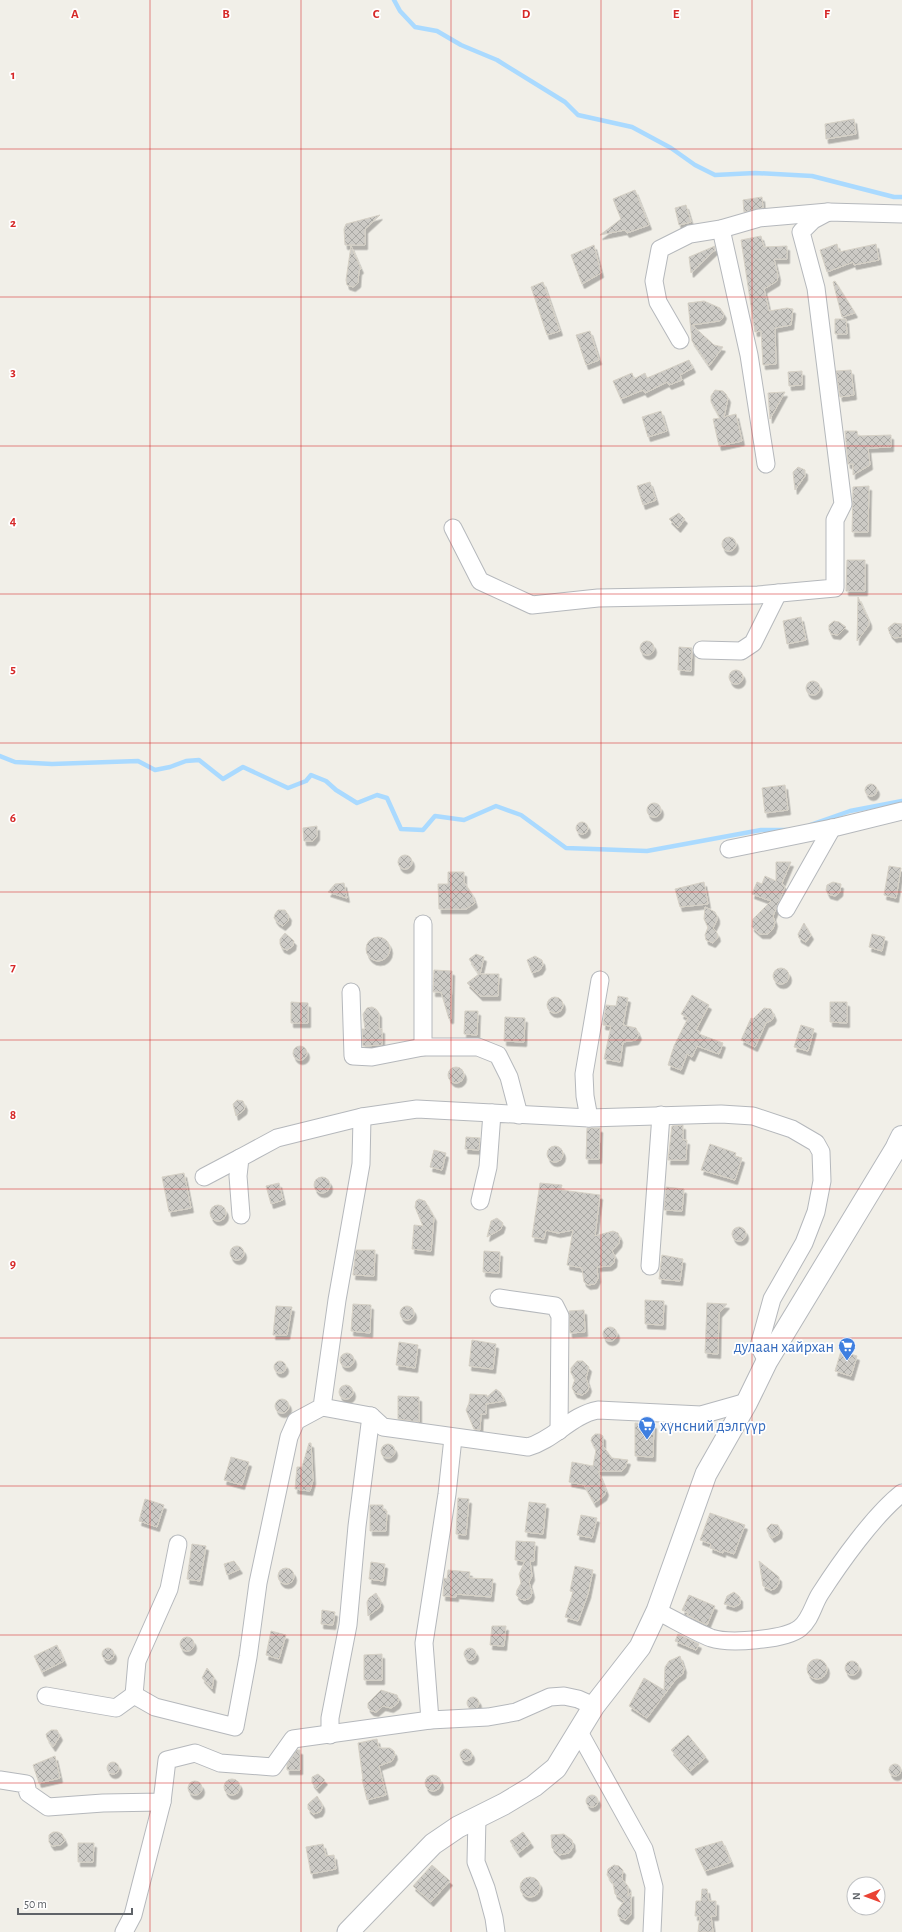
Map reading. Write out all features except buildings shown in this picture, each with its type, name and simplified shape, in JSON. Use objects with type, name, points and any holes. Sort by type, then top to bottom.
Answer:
[{"type":"street","points":[[680,340],[658,302],[654,281],[660,249],[690,234],[721,229],[759,218],[828,212],[902,214]]},
{"type":"street","points":[[453,528],[480,581],[532,605],[598,598],[778,593],[835,588],[834,520],[843,504],[816,288],[801,232],[813,220],[828,212]]},
{"type":"street","points":[[721,229],[749,355],[766,464]]},
{"type":"street","points":[[702,650],[741,651],[753,643],[778,593]]},
{"type":"street","points":[[729,849],[832,828],[902,811]]},
{"type":"street","points":[[786,909],[832,828]]},
{"type":"street","points":[[423,1047],[424,924]]},
{"type":"street","points":[[589,1118],[584,1096],[584,1074],[600,980]]},
{"type":"street","points":[[351,992],[353,1056],[372,1057],[423,1047],[478,1047],[498,1055],[510,1077],[520,1114]]},
{"type":"street","points":[[204,1177],[277,1138],[362,1117],[417,1109],[589,1118],[721,1114],[752,1116],[792,1129],[816,1143],[821,1152],[822,1181],[816,1212],[804,1243],[772,1299],[759,1346],[767,1361]]},
{"type":"street","points":[[480,1201],[488,1167],[492,1113]]},
{"type":"street","points":[[650,1266],[661,1115]]},
{"type":"street","points":[[322,1407],[337,1300],[361,1164],[362,1117]]},
{"type":"street","points":[[348,1932],[433,1844],[458,1827],[534,1786],[556,1768],[580,1732],[594,1706],[640,1647],[657,1611],[706,1474],[747,1402],[767,1361],[900,1141]]},
{"type":"street","points":[[240,1158],[238,1176],[241,1215]]},
{"type":"street","points":[[499,1298],[555,1306],[560,1316],[559,1431]]},
{"type":"street","points":[[134,1695],[155,1707],[235,1727],[248,1658],[258,1583],[289,1437],[296,1420],[322,1407],[371,1416],[383,1428],[528,1447],[540,1444],[586,1413],[598,1410],[701,1415],[747,1402]]},
{"type":"street","points":[[330,1735],[330,1718],[348,1625],[357,1526],[371,1416]]},
{"type":"street","points":[[430,1720],[424,1643],[447,1494],[453,1438]]},
{"type":"street","points":[[657,1611],[712,1638],[742,1641],[770,1638],[799,1628],[809,1618],[820,1595],[858,1542],[893,1500],[902,1493]]},
{"type":"street","points":[[46,1696],[116,1708],[134,1695],[137,1661],[169,1588],[178,1544]]},
{"type":"street","points":[[124,1932],[133,1915],[162,1802],[167,1760],[195,1753],[220,1763],[273,1767],[292,1739],[330,1735],[430,1720],[488,1717],[516,1712],[550,1697],[564,1696],[578,1699],[594,1706]]},
{"type":"street","points":[[580,1732],[644,1849],[654,1887],[652,1932]]},
{"type":"street","points":[[0,1780],[26,1784],[28,1793],[48,1807],[103,1803],[162,1802]]},
{"type":"street","points":[[477,1817],[476,1862],[488,1896],[496,1932]]},
{"type":"waterway","points":[[394,0],[400,11],[415,27],[437,31],[461,45],[497,60],[565,102],[578,115],[632,127],[671,148],[695,165],[715,175],[755,173],[812,176],[894,197],[902,197]]},
{"type":"waterway","points":[[0,756],[15,762],[52,764],[138,761],[155,770],[170,767],[186,761],[199,760],[223,779],[243,767],[288,788],[306,781],[311,775],[326,781],[336,790],[357,803],[377,795],[387,798],[401,829],[423,830],[435,816],[464,820],[496,806],[521,815],[566,848],[647,851],[761,830],[787,830]]},
{"type":"waterway","points":[[810,825],[850,811],[902,801]]},
{"type":"place","name":"дулаан хайрхан","points":[[847,1361]]},
{"type":"place","name":"хүнсний дэлгүүр","points":[[647,1440]]}]
